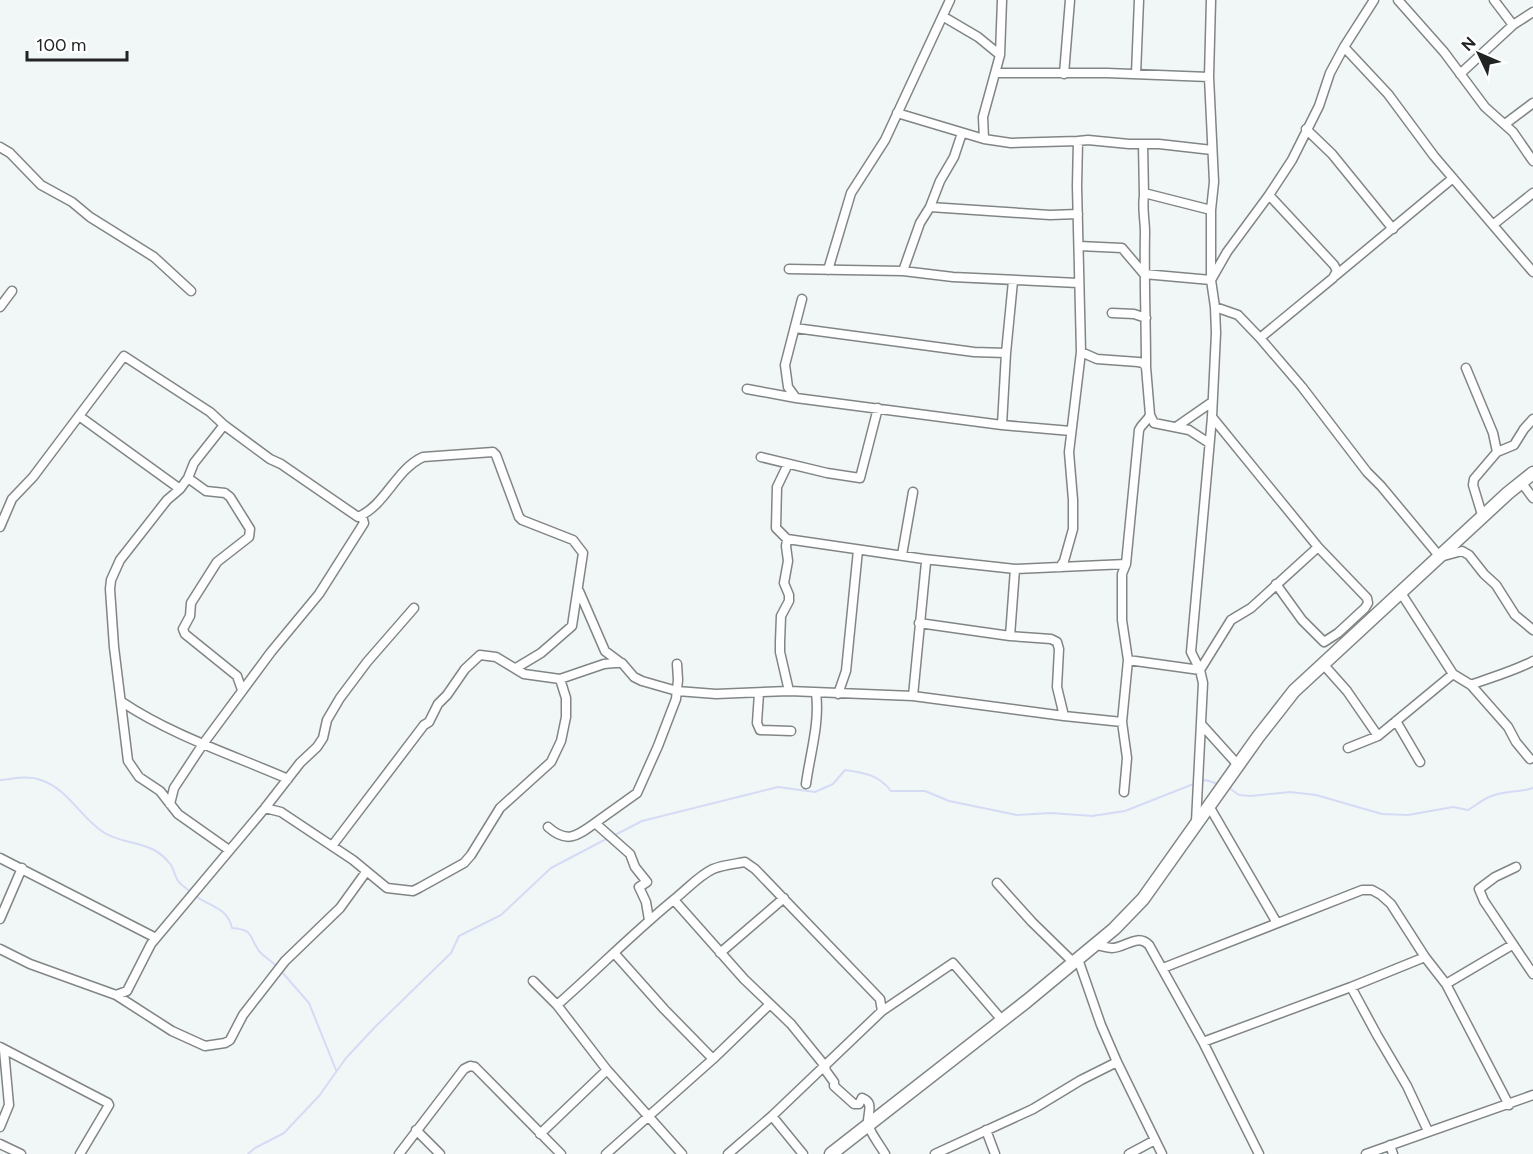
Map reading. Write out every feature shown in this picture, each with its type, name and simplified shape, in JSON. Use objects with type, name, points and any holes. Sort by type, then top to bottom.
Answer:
[{"type":"main road","points":[[831,1154],[1096,945],[1143,899],[1238,765],[1294,691],[1323,664],[1342,638],[1401,593],[1533,473]]},
{"type":"street","points":[[828,270],[851,193],[885,140],[950,0]]},
{"type":"street","points":[[984,139],[983,117],[1000,55],[1002,0]]},
{"type":"street","points":[[1064,74],[1070,0]]},
{"type":"street","points":[[1136,74],[1139,0]]},
{"type":"street","points":[[1196,824],[1203,683],[1200,670],[1191,652],[1212,417],[1216,333],[1211,280],[1211,210],[1214,182],[1209,77],[1211,0]]},
{"type":"street","points":[[1211,280],[1227,252],[1292,160],[1319,106],[1330,73],[1374,0]]},
{"type":"street","points":[[1398,0],[1444,52],[1485,107],[1513,132],[1533,161]]},
{"type":"street","points":[[1494,0],[1513,25]]},
{"type":"street","points":[[1460,74],[1513,25],[1533,12]]},
{"type":"street","points":[[944,17],[978,37],[1000,55]]},
{"type":"street","points":[[1344,47],[1388,94],[1453,178],[1533,272]]},
{"type":"street","points":[[996,73],[1209,77]]},
{"type":"street","points":[[1505,124],[1533,103]]},
{"type":"street","points":[[897,113],[984,139],[1011,142],[1088,140],[1174,145],[1212,150]]},
{"type":"street","points":[[1306,129],[1332,154],[1393,229]]},
{"type":"street","points":[[903,271],[920,223],[954,157],[962,133]]},
{"type":"street","points":[[1060,567],[1064,561],[1074,519],[1069,467],[1071,430],[1081,352],[1078,283],[1078,141]]},
{"type":"street","points":[[1143,144],[1146,367],[1151,419]]},
{"type":"street","points":[[0,147],[10,153],[41,185],[72,202],[90,217],[154,257],[190,291]]},
{"type":"street","points":[[1260,338],[1453,178]]},
{"type":"street","points":[[1494,224],[1533,193]]},
{"type":"street","points":[[1144,196],[1148,194],[1211,210]]},
{"type":"street","points":[[1269,195],[1334,265],[1336,271],[1333,278]]},
{"type":"street","points":[[930,207],[1050,215],[1078,214]]},
{"type":"street","points":[[1079,246],[1122,248],[1144,274],[1211,280]]},
{"type":"street","points":[[789,269],[903,271],[953,277],[1078,283]]},
{"type":"street","points":[[1002,425],[1013,281]]},
{"type":"street","points":[[0,307],[12,291]]},
{"type":"street","points":[[796,398],[788,387],[785,365],[802,299]]},
{"type":"street","points":[[1215,307],[1238,315],[1260,338],[1302,387],[1367,472],[1440,557],[1462,551],[1469,555],[1496,585],[1509,607],[1533,630]]},
{"type":"street","points":[[1112,313],[1134,314],[1146,318]]},
{"type":"street","points":[[795,328],[974,352],[1006,353]]},
{"type":"street","points":[[1081,352],[1097,359],[1138,362],[1143,363],[1146,367]]},
{"type":"street","points":[[0,527],[2,517],[12,499],[33,477],[124,356],[210,412],[270,459],[281,464],[358,517],[378,502],[414,461],[423,457],[493,452],[519,517],[573,540],[583,553],[572,626],[541,653],[516,668]]},
{"type":"street","points":[[1466,368],[1493,433],[1497,452]]},
{"type":"street","points":[[747,388],[796,398],[1002,425],[1071,430]]},
{"type":"street","points":[[1176,427],[1212,402]]},
{"type":"street","points":[[761,457],[827,473],[860,478],[878,408]]},
{"type":"street","points":[[79,416],[180,489]]},
{"type":"street","points":[[1212,417],[1318,547],[1367,598],[1368,603],[1342,638],[1324,642],[1302,620],[1276,584]]},
{"type":"street","points":[[1124,792],[1127,758],[1122,722],[1128,660],[1122,620],[1122,574],[1126,564],[1139,430],[1141,424],[1151,419],[1190,430],[1209,443]]},
{"type":"street","points":[[1483,518],[1473,485],[1474,479],[1497,452],[1514,444],[1533,419]]},
{"type":"street","points":[[224,424],[194,463],[188,478],[180,489],[167,500],[120,560],[111,580],[114,647],[128,761],[139,777],[160,791],[186,820],[229,850]]},
{"type":"street","points":[[788,464],[777,487],[775,516],[776,528],[787,539],[924,559],[1015,569],[1126,564]]},
{"type":"street","points":[[188,478],[206,491],[225,493],[230,497],[250,529],[249,537],[223,557],[213,568],[191,603],[190,616],[183,629],[237,676],[242,690]]},
{"type":"street","points":[[1521,482],[1533,498]]},
{"type":"street","points":[[902,555],[913,492]]},
{"type":"street","points":[[170,804],[174,788],[203,744],[301,613],[319,594],[364,523],[362,516]]},
{"type":"street","points":[[787,539],[788,561],[784,583],[789,601],[781,616],[780,652],[789,691]]},
{"type":"street","points":[[1200,670],[1231,620],[1251,608],[1318,547]]},
{"type":"street","points":[[838,694],[846,671],[858,550]]},
{"type":"street","points":[[913,696],[926,562],[924,559]]},
{"type":"street","points":[[1010,636],[1015,569]]},
{"type":"street","points":[[578,590],[605,651],[642,681],[677,691],[716,694],[789,691],[913,696],[1122,722]]},
{"type":"street","points":[[1401,593],[1453,674],[1471,685],[1508,727],[1515,742],[1530,759]]},
{"type":"street","points":[[116,995],[127,991],[144,955],[156,938],[266,808],[300,763],[317,747],[323,738],[327,720],[340,698],[367,662],[414,608]]},
{"type":"street","points":[[919,623],[1010,636],[1051,639],[1057,642],[1059,649],[1057,687],[1065,716]]},
{"type":"street","points":[[332,846],[424,725],[429,722],[438,704],[465,669],[480,655],[496,657],[524,674],[560,679],[604,664],[622,663]]},
{"type":"street","points":[[1128,660],[1200,670]]},
{"type":"street","points":[[1471,685],[1499,673],[1523,667],[1533,661]]},
{"type":"street","points":[[548,827],[563,836],[577,837],[637,793],[670,718],[677,691],[677,664]]},
{"type":"street","points":[[1323,664],[1347,691],[1378,736]]},
{"type":"street","points":[[1348,748],[1378,736],[1453,674]]},
{"type":"street","points":[[266,808],[281,812],[352,860],[387,888],[413,891],[464,863],[500,808],[554,757],[561,741],[566,717],[566,698],[560,679]]},
{"type":"street","points":[[759,693],[757,723],[760,730],[791,731]]},
{"type":"street","points":[[806,784],[815,728],[816,693]]},
{"type":"street","points":[[122,702],[139,714],[203,744],[288,779]]},
{"type":"street","points":[[1396,721],[1420,762]]},
{"type":"street","points":[[1201,724],[1238,765]]},
{"type":"street","points":[[1209,806],[1277,923]]},
{"type":"street","points":[[595,823],[630,854],[635,867],[645,878],[647,882],[639,887],[646,902],[649,920]]},
{"type":"street","points":[[0,858],[156,938]]},
{"type":"street","points":[[557,1005],[615,954],[649,920],[712,870],[745,862],[784,898],[880,999],[882,1011]]},
{"type":"street","points":[[1516,867],[1479,889],[1484,901],[1533,974]]},
{"type":"street","points":[[0,919],[22,868]]},
{"type":"street","points":[[0,949],[30,964],[116,995],[166,1028],[205,1046],[225,1042],[230,1040],[243,1015],[285,960],[340,908],[366,872]]},
{"type":"street","points":[[997,883],[1032,922],[1076,961],[1117,1062],[1162,1154]]},
{"type":"street","points":[[1163,968],[1362,890],[1372,890],[1391,904],[1425,957],[1446,984],[1509,1105]]},
{"type":"street","points":[[720,952],[784,898]]},
{"type":"street","points":[[674,900],[720,952],[791,1024],[825,1066],[834,1086],[854,1104],[859,1104],[862,1098],[867,1100],[870,1104],[868,1125],[885,1154]]},
{"type":"street","points":[[1096,945],[1110,948],[1133,941],[1146,941],[1203,1042],[1259,1154]]},
{"type":"street","points":[[1446,984],[1512,945]]},
{"type":"street","points":[[615,954],[713,1059]]},
{"type":"street","points":[[1203,1042],[1425,957]]},
{"type":"street","points":[[728,1154],[772,1116],[882,1011],[953,963],[1002,1020]]},
{"type":"street","points":[[533,981],[557,1005],[608,1070],[682,1154]]},
{"type":"street","points":[[1351,987],[1407,1086],[1428,1131]]},
{"type":"street","points":[[606,1154],[713,1059],[770,1004]]},
{"type":"street","points":[[0,1127],[9,1105],[2,1049]]},
{"type":"street","points":[[2,1049],[108,1103],[109,1105],[80,1154]]},
{"type":"street","points":[[935,1154],[1039,1106],[1081,1080],[1117,1062]]},
{"type":"street","points":[[399,1154],[464,1069],[470,1066],[475,1067],[561,1154]]},
{"type":"street","points":[[540,1134],[608,1070]]},
{"type":"street","points":[[1366,1154],[1392,1150],[1428,1131],[1533,1095]]},
{"type":"street","points":[[772,1116],[803,1154]]},
{"type":"street","points":[[416,1130],[440,1154]]},
{"type":"street","points":[[986,1130],[995,1154]]},
{"type":"street","points":[[1128,1154],[1155,1140]]},
{"type":"street","points":[[0,1144],[21,1154]]},
{"type":"waterway","points":[[613,836],[642,821],[778,787],[815,792],[833,784],[845,770],[859,772],[882,781],[891,791],[925,791],[949,801],[1017,815],[1051,813],[1092,816],[1125,811],[1196,783]]},
{"type":"waterway","points":[[0,780],[31,778],[50,784],[66,796],[87,819],[103,832],[156,851],[171,865],[180,883],[200,899],[224,913],[232,928],[244,930],[250,934],[259,951],[277,967]]},
{"type":"waterway","points":[[1202,781],[1219,784]]},
{"type":"waterway","points":[[1228,787],[1239,795],[1290,792],[1316,795],[1382,814],[1408,815],[1453,807],[1468,810],[1494,795],[1533,788]]},
{"type":"waterway","points":[[248,1154],[284,1133],[319,1096],[346,1058],[451,953],[459,936],[501,915],[551,868],[608,838]]},
{"type":"waterway","points":[[281,971],[309,1003],[336,1070]]}]
